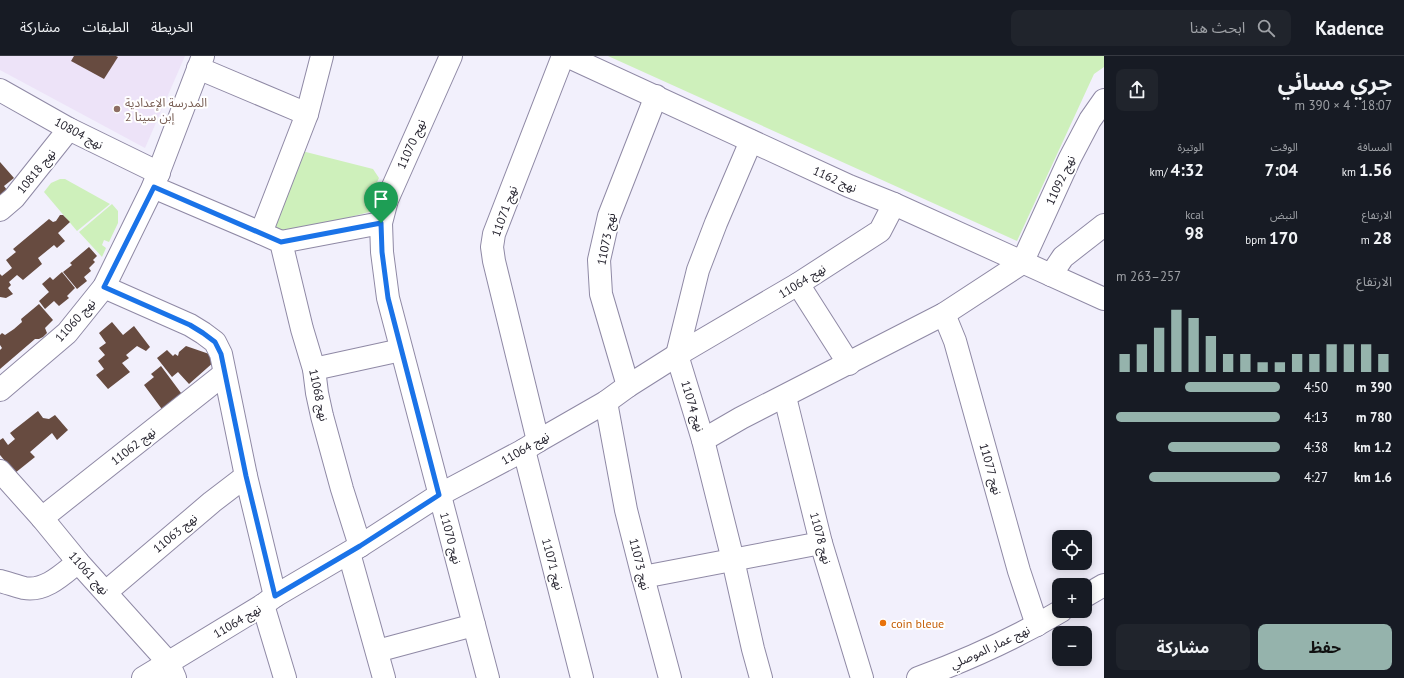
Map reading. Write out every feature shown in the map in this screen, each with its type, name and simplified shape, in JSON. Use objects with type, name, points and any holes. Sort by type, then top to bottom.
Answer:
[{"type":"street","points":[[261,233],[307,114],[322,56]]},
{"type":"street","name":"نهج 11070","points":[[450,56],[387,200],[381,223],[382,252],[388,298],[488,678]]},
{"type":"street","name":"نهج 11071","points":[[563,56],[494,234],[492,247],[531,446],[582,678]]},
{"type":"street","name":"نهج 1162","points":[[567,56],[849,186],[894,204],[1104,299]]},
{"type":"street","points":[[200,62],[307,114]]},
{"type":"street","name":"نهج 11060","points":[[0,390],[67,333],[104,287],[156,180],[200,62]]},
{"type":"street","name":"نهج 10804","points":[[0,90],[156,180]]},
{"type":"street","name":"نهج 11073","points":[[628,386],[601,294],[599,260],[609,216],[656,96]]},
{"type":"street","name":"نهج 11092","points":[[1022,263],[1070,158],[1090,120],[1104,100]]},
{"type":"street","name":"نهج 10818","points":[[0,210],[14,198],[69,129]]},
{"type":"street","points":[[677,356],[698,270],[716,222],[751,141]]},
{"type":"street","points":[[156,180],[281,242],[381,223]]},
{"type":"street","name":"نهج 11064","points":[[143,678],[171,670],[269,601],[355,550],[439,495],[531,446],[606,402],[628,386],[798,284],[880,231],[894,204]]},
{"type":"street","points":[[1051,275],[1063,256],[1104,225]]},
{"type":"street","name":"نهج 11068","points":[[281,242],[302,329],[314,369],[322,416],[342,490],[384,678]]},
{"type":"street","points":[[703,440],[741,418],[785,397],[944,314],[1022,263]]},
{"type":"street","points":[[798,284],[849,364]]},
{"type":"street","points":[[104,287],[190,325],[215,342],[221,354],[285,678]]},
{"type":"street","name":"نهج 11077","points":[[944,314],[956,342],[1017,563],[1037,625]]},
{"type":"street","points":[[314,369],[401,350]]},
{"type":"street","name":"نهج 11074","points":[[677,356],[703,440],[761,678]]},
{"type":"street","name":"نهج 11062","points":[[42,518],[224,374]]},
{"type":"street","name":"نهج 11078","points":[[785,397],[821,543],[862,678]]},
{"type":"street","name":"نهج 11073","points":[[606,402],[626,510],[670,678]]},
{"type":"street","name":"نهج 11061","points":[[0,470],[78,562],[106,592],[171,670]]},
{"type":"street","name":"نهج 11063","points":[[106,592],[246,476]]},
{"type":"street","points":[[643,577],[821,543]]},
{"type":"street","points":[[0,581],[26,588],[42,587],[78,562]]},
{"type":"street","points":[[1092,592],[1104,585]]},
{"type":"street","name":"نهج عمار الموصلي","points":[[918,678],[948,667],[1037,625],[1052,616]]},
{"type":"street","points":[[377,650],[474,625]]},
{"type":"shaded area","name":"المدرسة الإعدادية إبن سينا 2","points":[[0,56],[185,56],[145,148],[0,70]]},
{"type":"green space","points":[[608,56],[1104,56],[1104,67],[1094,74],[1017,241]]},
{"type":"green space","points":[[298,150],[373,169],[379,178],[376,184],[380,190],[373,211],[282,235],[267,234]]},
{"type":"green space","points":[[60,179],[65,179],[110,204],[77,231],[44,192],[51,183]]},
{"type":"green space","points":[[112,204],[118,211],[118,223],[109,242],[104,240],[102,245],[106,248],[102,257],[79,232]]},
{"type":"building","points":[[74,56],[118,57],[104,79],[71,61]]},
{"type":"building","points":[[0,162],[14,178],[4,186],[10,194],[0,200]]},
{"type":"building","points":[[60,215],[63,215],[70,222],[58,233],[65,241],[57,248],[54,245],[38,258],[42,264],[23,280],[17,275],[9,282],[11,285],[8,288],[13,294],[6,298],[0,297],[0,274],[2,276],[12,268],[6,260],[16,252],[13,249],[49,219],[53,222],[56,221]]},
{"type":"building","points":[[89,247],[97,256],[93,260],[95,262],[89,268],[91,271],[84,277],[87,281],[77,289],[63,272],[72,265],[70,263]]},
{"type":"building","points":[[62,272],[75,288],[67,296],[69,298],[59,306],[54,301],[45,309],[39,301],[49,292],[42,284],[50,277],[53,280]]},
{"type":"building","points":[[39,304],[53,320],[45,328],[47,333],[39,339],[35,339],[0,369],[0,350],[2,348],[0,345],[0,335],[2,333],[5,335],[14,329],[22,322],[21,319]]},
{"type":"building","points":[[112,322],[123,335],[134,326],[150,347],[146,351],[137,346],[126,355],[129,358],[122,363],[130,372],[108,389],[96,375],[104,369],[98,361],[105,355],[99,348],[106,343],[99,333]]},
{"type":"building","points":[[186,346],[215,356],[215,361],[189,384],[178,372],[172,377],[157,358],[167,350],[173,356],[175,354],[178,356],[179,352]]},
{"type":"building","points":[[161,366],[184,397],[164,412],[144,385],[154,377],[151,374]]},
{"type":"building","points":[[38,411],[43,418],[49,419],[55,415],[68,430],[57,440],[52,433],[30,452],[35,457],[15,473],[0,455],[0,440],[3,438],[8,445],[15,439],[10,433]]},
{"type":"place","name":"المدرسة الإعدادية إبن سينا 2","points":[[117,109]]},
{"type":"place","name":"coin bleue","points":[[883,623]]},
{"type":"route","points":[[154,187],[281,242],[381,223],[382,252],[388,298],[439,495],[360,546],[275,596],[246,476],[221,354],[215,342],[190,325],[104,287],[154,187]]}]
